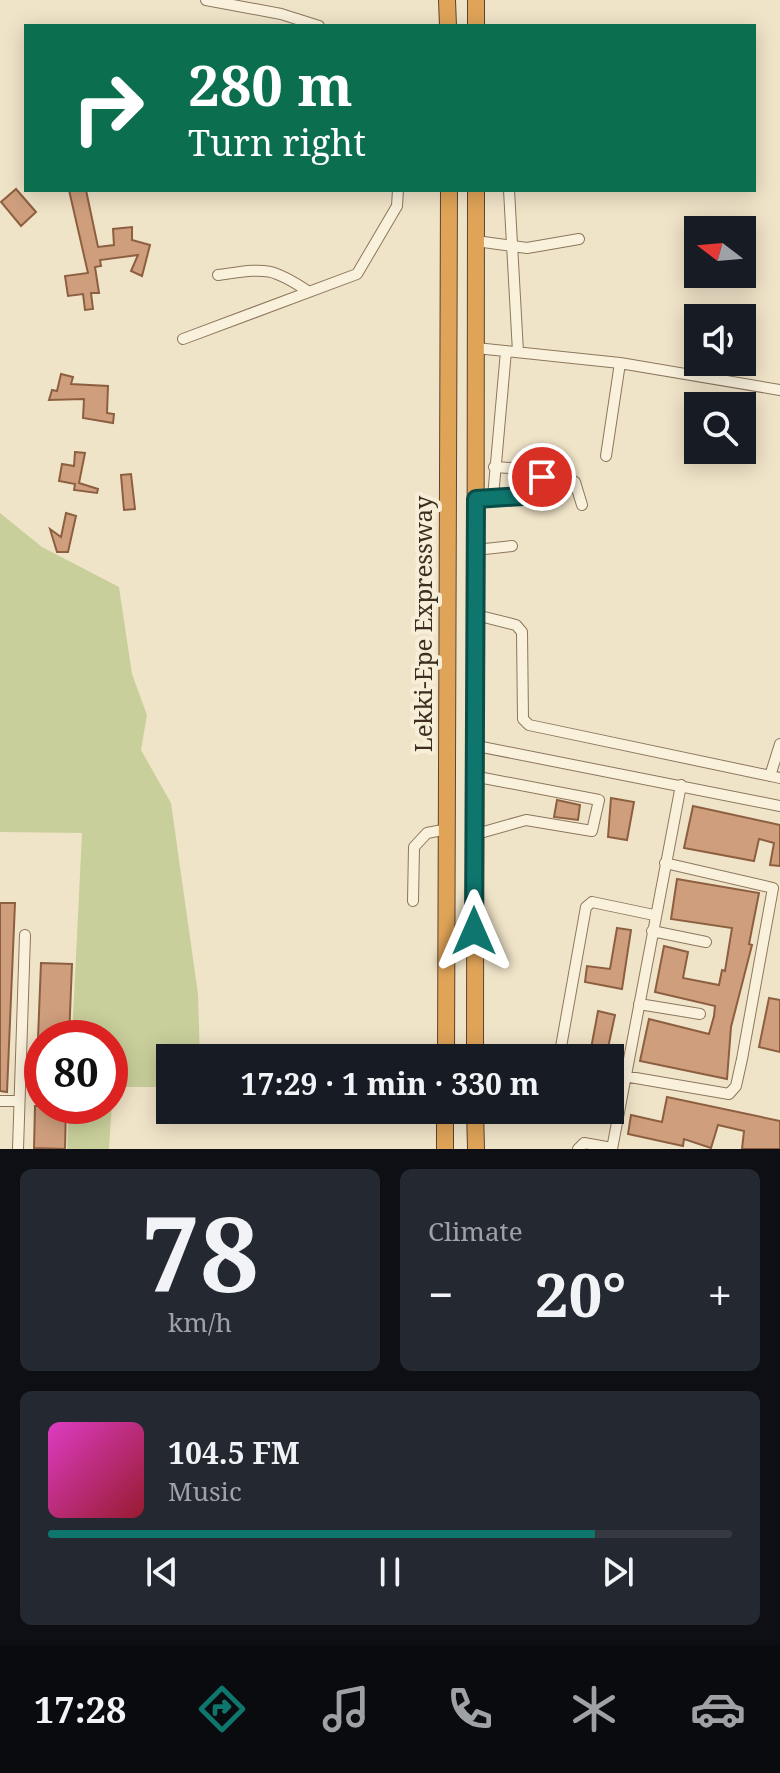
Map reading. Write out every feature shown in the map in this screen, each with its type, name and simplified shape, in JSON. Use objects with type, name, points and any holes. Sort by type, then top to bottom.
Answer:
[{"type":"highway","points":[[447,0],[448,24]]},
{"type":"highway","points":[[476,0],[476,24]]},
{"type":"highway","name":"Lekki-Epe Expressway","points":[[446,1044],[449,192]]},
{"type":"highway","name":"Lekki-Epe Expressway","points":[[475,1044],[472,745],[476,550],[485,498],[476,348],[476,192]]},
{"type":"highway","points":[[445,1124],[445,1149]]},
{"type":"highway","points":[[475,1124],[476,1149]]},
{"type":"street","points":[[206,0],[258,5],[313,24]]},
{"type":"street","points":[[183,339],[357,274],[397,206],[398,192]]},
{"type":"street","points":[[494,467],[526,469],[533,490],[528,494],[485,498],[494,467],[512,352],[509,192]]},
{"type":"street","points":[[476,241],[534,248],[579,239]]},
{"type":"street","points":[[218,275],[262,269],[277,271],[309,292]]},
{"type":"street","points":[[476,348],[620,363],[780,390]]},
{"type":"street","points":[[606,456],[620,363]]},
{"type":"street","points":[[532,480],[555,474],[569,476],[579,489],[582,505]]},
{"type":"street","points":[[476,550],[512,546]]},
{"type":"street","points":[[476,615],[516,625],[522,632],[525,641],[523,719],[529,725],[775,777],[780,744]]},
{"type":"street","points":[[472,745],[780,806]]},
{"type":"street","points":[[473,776],[599,800],[592,831],[526,820],[473,835]]},
{"type":"street","points":[[665,863],[773,888],[742,1059],[736,1086],[729,1094],[624,1076],[654,915],[681,785]]},
{"type":"street","points":[[413,901],[414,847],[427,833],[448,829]]},
{"type":"street","points":[[562,1044],[586,907],[592,902],[602,903],[654,915]]},
{"type":"street","points":[[652,931],[706,942]]},
{"type":"street","points":[[18,1149],[25,935]]},
{"type":"street","points":[[639,1004],[700,1014]]},
{"type":"street","points":[[0,1101],[19,1101]]},
{"type":"street","points":[[578,1149],[584,1143],[612,1148],[616,1124]]},
{"type":"green space","points":[[0,513],[42,547],[119,587],[132,674],[147,715],[141,750],[171,803],[198,994],[200,1044],[156,1044],[156,1087],[128,1087],[128,1020],[73,1020],[82,833],[0,832]]},
{"type":"green space","points":[[68,1124],[111,1124],[109,1149],[67,1149]]},
{"type":"building","points":[[16,189],[36,212],[21,226],[1,202]]},
{"type":"building","points":[[69,192],[86,192],[98,247],[114,245],[113,229],[132,227],[132,240],[150,245],[142,276],[131,271],[138,255],[100,260],[101,266],[95,267],[99,293],[91,293],[93,309],[85,310],[83,294],[68,296],[65,276],[88,273]]},
{"type":"building","points":[[61,374],[73,377],[71,384],[108,386],[107,413],[114,414],[113,423],[83,418],[84,399],[49,400],[52,390],[57,391]]},
{"type":"building","points":[[75,452],[85,453],[79,483],[98,489],[97,493],[74,490],[75,484],[59,481],[62,464],[74,466]]},
{"type":"building","points":[[131,474],[135,509],[124,510],[121,475]]},
{"type":"building","points":[[66,513],[76,516],[68,552],[57,552],[50,529],[61,537]]},
{"type":"building","points":[[611,798],[634,802],[627,840],[608,837]]},
{"type":"building","points":[[557,800],[580,805],[578,820],[554,817]]},
{"type":"building","points":[[693,806],[780,825],[780,866],[770,865],[774,843],[759,839],[754,861],[684,848]]},
{"type":"building","points":[[677,879],[759,893],[749,944],[752,945],[731,1027],[727,1079],[640,1061],[649,1019],[709,1034],[714,1016],[715,1006],[655,992],[664,946],[688,952],[683,978],[719,985],[722,970],[725,971],[732,928],[671,919]]},
{"type":"building","points":[[0,903],[15,903],[7,1092],[0,1091]]},
{"type":"building","points":[[617,928],[631,930],[622,989],[585,982],[587,966],[610,969]]},
{"type":"building","points":[[41,963],[72,964],[70,1020],[39,1020]]},
{"type":"building","points":[[769,998],[780,1000],[780,1052],[759,1047]]},
{"type":"building","points":[[598,1011],[615,1015],[609,1044],[592,1044]]},
{"type":"building","points":[[667,1097],[780,1121],[780,1149],[742,1149],[744,1131],[718,1125],[711,1148],[684,1139],[683,1146],[628,1134],[631,1115],[662,1122]]},
{"type":"building","points":[[35,1124],[66,1124],[65,1149],[34,1148]]},
{"type":"route","points":[[474,931],[472,745],[476,499],[523,496],[533,490],[532,480],[542,477]]}]
